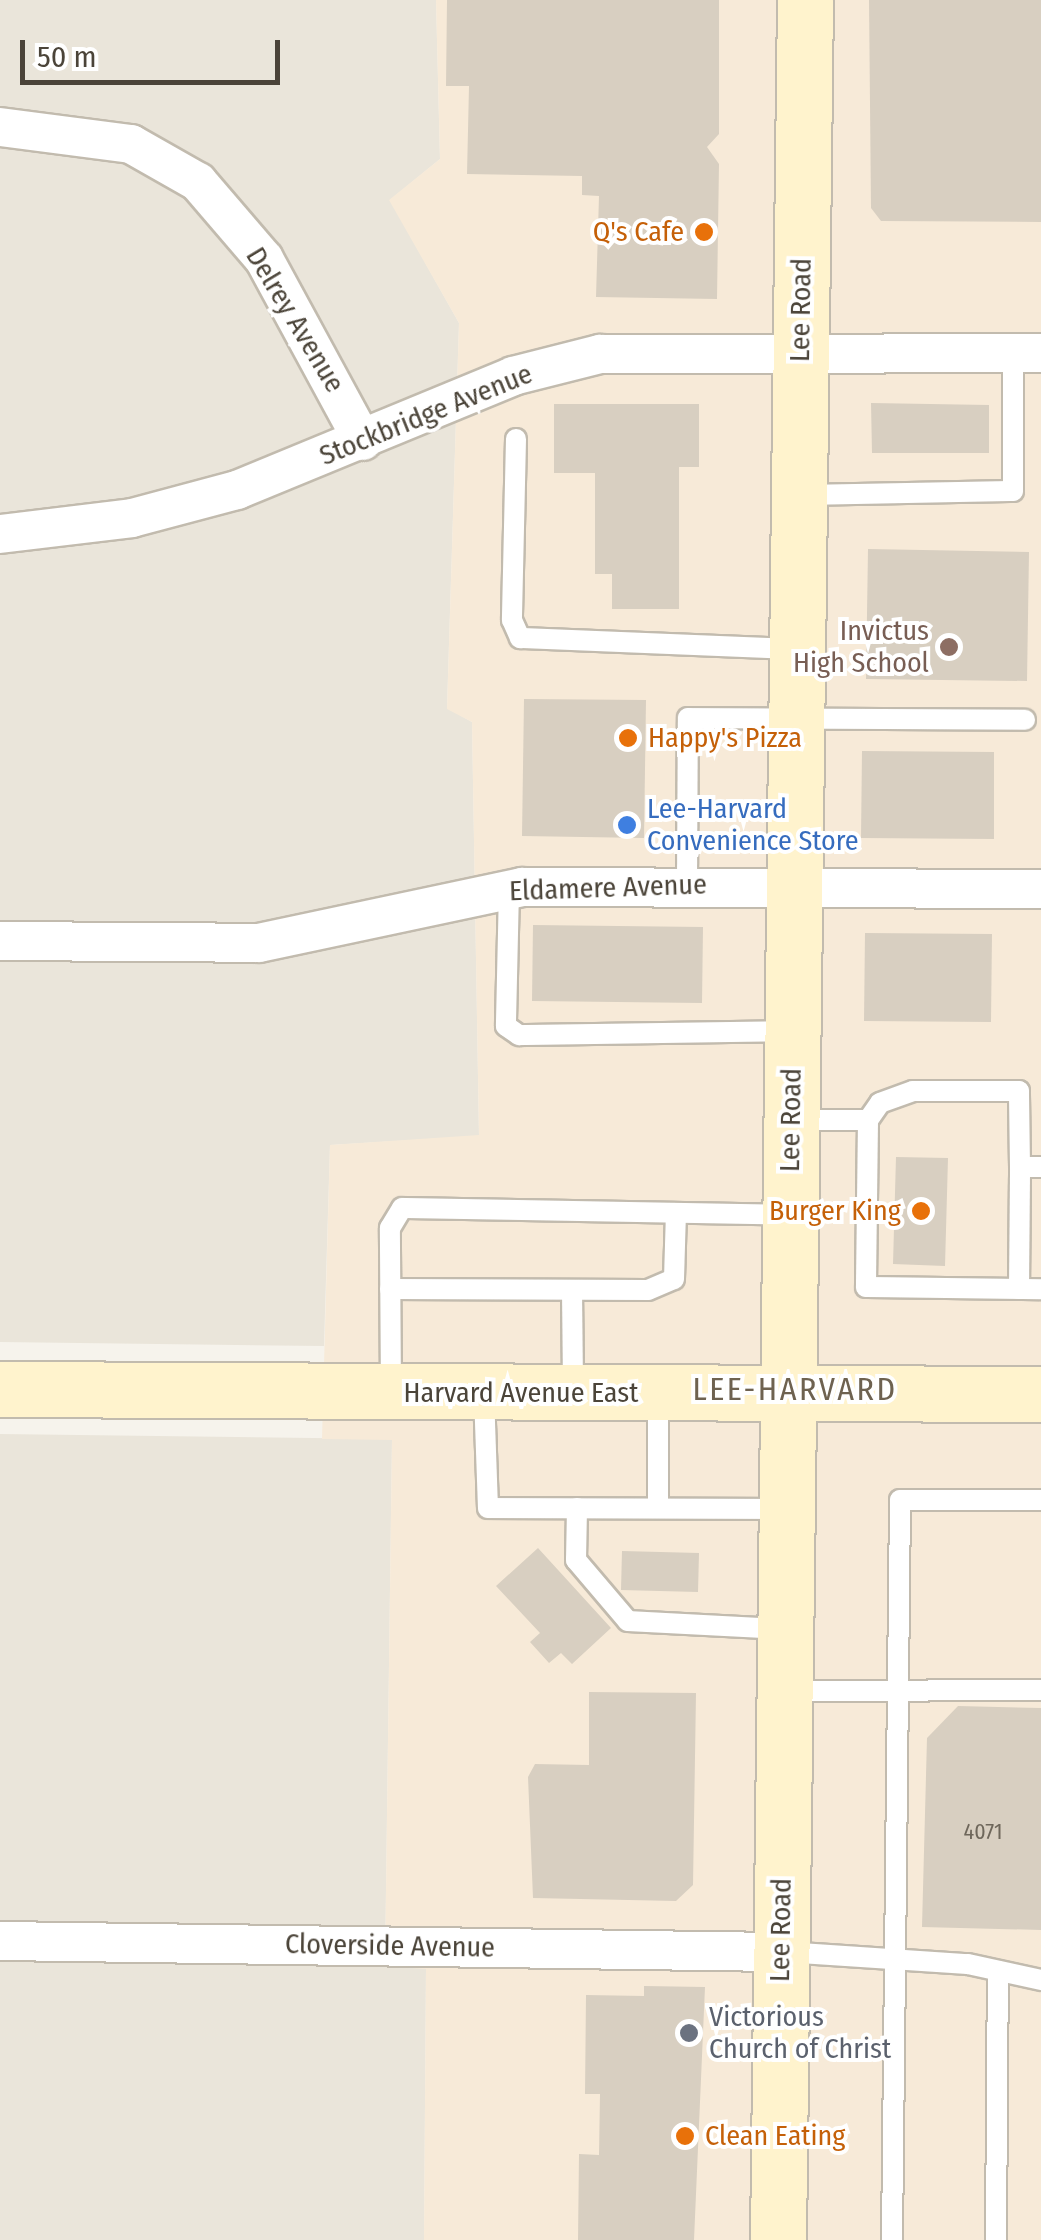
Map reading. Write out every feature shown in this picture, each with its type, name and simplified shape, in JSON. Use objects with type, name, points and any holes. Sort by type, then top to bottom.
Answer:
[{"type":"main road","name":"Lee Road","points":[[778,2240],[805,0]]},
{"type":"main road","name":"Harvard Avenue East","points":[[0,1389],[573,1395],[1041,1394]]},
{"type":"street","name":"Delrey Avenue","points":[[0,127],[130,144],[198,182],[264,258],[363,441]]},
{"type":"street","name":"Stockbridge Avenue","points":[[0,534],[132,518],[237,490],[513,376],[600,354],[801,350],[1027,353]]},
{"type":"street","name":"Eldamere Avenue","points":[[0,941],[259,943],[509,890],[687,884],[1041,889]]},
{"type":"street","name":"Cloverside Avenue","points":[[0,1941],[781,1952]]},
{"type":"lane","points":[[799,496],[1013,491],[1027,353]]},
{"type":"lane","points":[[516,439],[512,620],[520,638],[797,649]]},
{"type":"lane","points":[[687,884],[688,718],[1025,720]]},
{"type":"lane","points":[[509,890],[506,1026],[519,1035],[792,1031]]},
{"type":"lane","points":[[1019,1289],[1030,1167],[1019,1091],[913,1090],[880,1103],[868,1120],[866,1287],[1019,1289],[1041,1289]]},
{"type":"lane","points":[[791,1120],[868,1120]]},
{"type":"lane","points":[[391,1393],[390,1228],[402,1208],[790,1215]]},
{"type":"lane","points":[[390,1289],[648,1290],[674,1279],[676,1213]]},
{"type":"lane","points":[[572,1290],[573,1395]]},
{"type":"lane","points":[[658,1393],[658,1508]]},
{"type":"lane","points":[[484,1394],[488,1508],[786,1509]]},
{"type":"lane","points":[[889,2236],[890,1961],[900,1500],[1041,1500]]},
{"type":"lane","points":[[577,1508],[576,1560],[628,1621],[785,1630]]},
{"type":"lane","points":[[784,1690],[1041,1690]]},
{"type":"lane","points":[[781,1952],[998,1971],[1041,1980]]},
{"type":"lane","points":[[996,2240],[998,1971]]},
{"type":"shaded area","points":[[0,0],[436,0],[440,159],[390,200],[459,323],[447,708],[472,722],[479,1136],[330,1145],[324,1346],[0,1342]]},
{"type":"shaded area","points":[[436,0],[1041,0],[1041,2240],[424,2240],[426,1969],[385,1966],[392,1440],[322,1439],[330,1145],[479,1135],[472,722],[447,709],[459,323],[389,200],[440,159]]},
{"type":"shaded area","points":[[0,1434],[392,1439],[385,1965],[426,1968],[424,2240],[0,2240]]},
{"type":"building","points":[[447,0],[719,0],[719,134],[707,147],[719,164],[717,299],[596,297],[599,196],[582,195],[582,176],[467,174],[469,86],[446,86]]},
{"type":"building","points":[[869,0],[1041,0],[1041,222],[881,221],[871,208]]},
{"type":"building","points":[[871,403],[989,405],[989,453],[872,453]]},
{"type":"building","points":[[554,404],[699,404],[699,467],[679,467],[679,609],[612,609],[612,574],[595,574],[595,473],[554,473]]},
{"type":"building","points":[[868,549],[1029,552],[1027,681],[866,679]]},
{"type":"building","points":[[524,699],[646,700],[644,838],[522,836]]},
{"type":"building","points":[[862,751],[994,752],[994,839],[861,838]]},
{"type":"building","points":[[533,925],[703,927],[702,1003],[532,1001]]},
{"type":"building","points":[[865,933],[992,934],[991,1022],[864,1021]]},
{"type":"building","name":"Burger King","points":[[896,1157],[948,1158],[945,1266],[893,1264]]},
{"type":"building","points":[[538,1548],[611,1628],[572,1664],[561,1653],[549,1663],[530,1642],[540,1633],[496,1586]]},
{"type":"building","points":[[622,1551],[699,1553],[698,1592],[621,1590]]},
{"type":"building","points":[[589,1692],[696,1693],[693,1885],[676,1901],[533,1898],[528,1777],[535,1764],[589,1765]]},
{"type":"building","points":[[958,1706],[1041,1708],[1041,1930],[922,1927],[927,1738]]},
{"type":"building","points":[[644,1986],[705,1987],[694,2240],[578,2240],[579,2154],[599,2155],[600,2094],[585,2094],[586,1995],[644,1996]]},
{"type":"place","name":"Q's Cafe","points":[[704,232]]},
{"type":"place","name":"Invictus High School","points":[[949,647]]},
{"type":"place","name":"Happy's Pizza","points":[[628,738]]},
{"type":"place","name":"Lee-Harvard Convenience Store","points":[[627,825]]},
{"type":"place","name":"Burger King","points":[[921,1211]]},
{"type":"place","name":"Victorious Church of Christ","points":[[689,2033]]},
{"type":"place","name":"Clean Eating","points":[[685,2136]]},
{"type":"district","name":"LEE-HARVARD","points":[[795,1389]]}]
